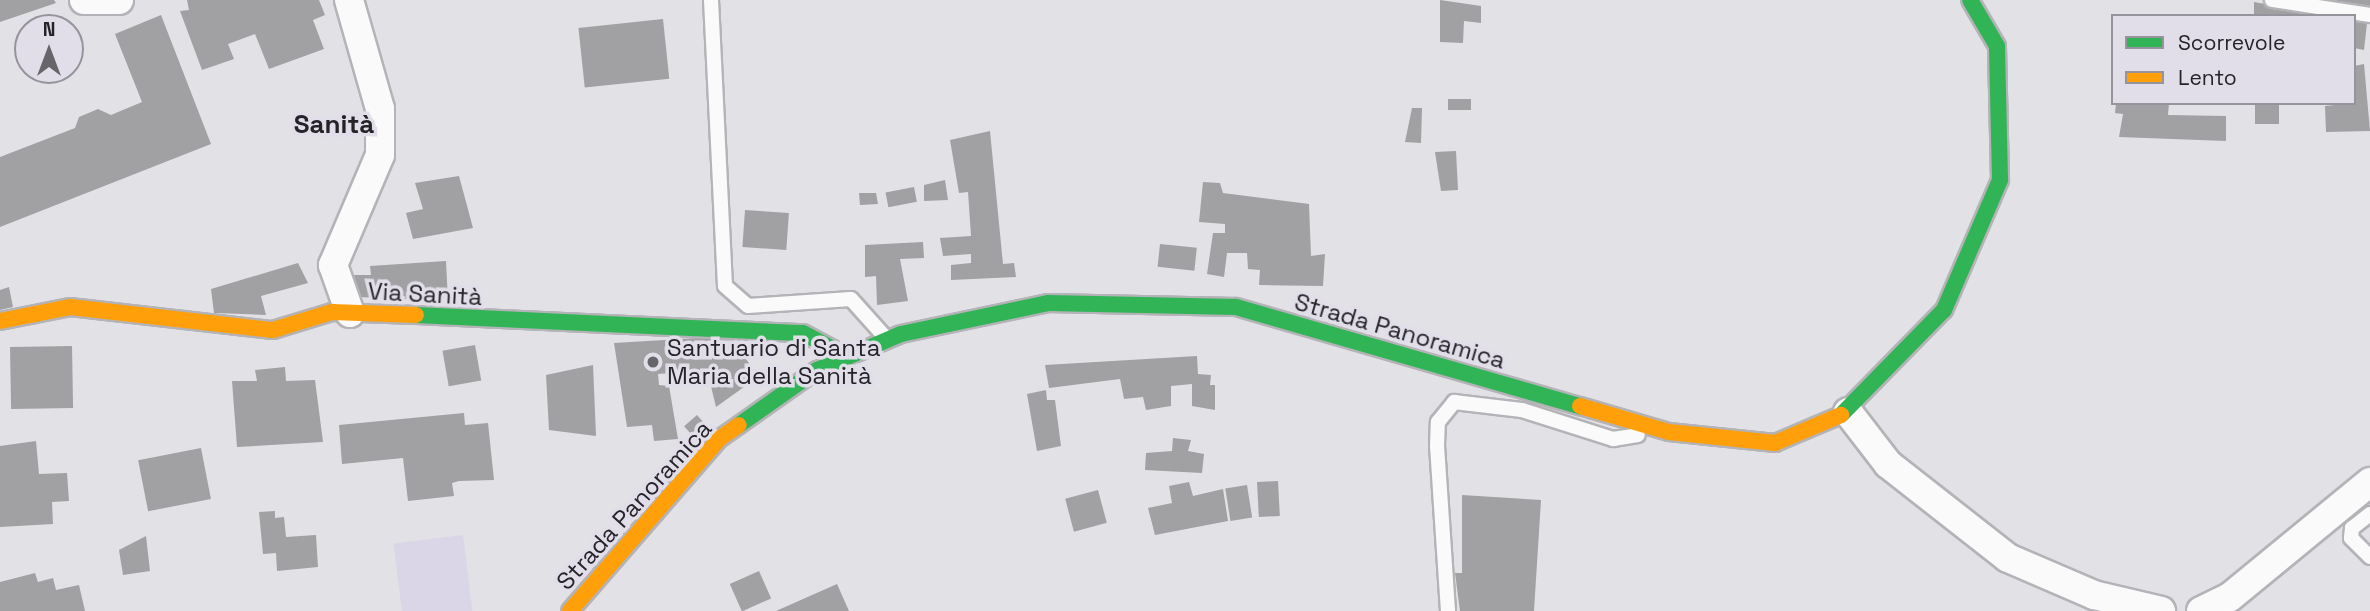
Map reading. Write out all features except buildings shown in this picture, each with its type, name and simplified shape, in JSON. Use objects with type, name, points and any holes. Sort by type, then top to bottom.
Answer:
[{"type":"main road","name":"Strada Panoramica","points":[[570,611],[719,439],[817,370],[887,339],[1048,303],[1236,307],[1664,431],[1775,443],[1848,412],[1944,310],[2000,180],[1997,46],[1970,0]]},
{"type":"main road","name":"Via Sanità","points":[[0,321],[70,307],[273,330],[332,312],[718,325],[803,333],[848,357]]},
{"type":"street","points":[[84,0],[119,0]]},
{"type":"street","points":[[349,0],[380,109],[380,155],[333,265],[350,313]]},
{"type":"street","points":[[1848,412],[1888,464],[2008,558],[2094,595],[2161,611]]},
{"type":"street","points":[[2201,611],[2230,597],[2370,482]]},
{"type":"lane","points":[[711,0],[725,286],[748,306],[851,299],[887,339]]},
{"type":"lane","points":[[2272,0],[2370,15]]},
{"type":"lane","points":[[1448,611],[1438,422],[1454,402],[1522,410],[1613,439],[1664,431]]},
{"type":"lane","points":[[2370,514],[2353,528],[2351,538],[2370,557]]},
{"type":"shaded area","points":[[463,535],[472,611],[402,611],[394,544]]},
{"type":"traffic: fast","points":[[1841,415],[1944,310],[2000,180],[1997,46],[1970,0]]},
{"type":"traffic: fast","points":[[739,425],[817,370],[901,334],[1048,303],[1236,307],[1580,406]]},
{"type":"traffic: fast","points":[[416,315],[803,333],[848,357]]},
{"type":"traffic: slow","points":[[0,321],[70,307],[273,330],[332,312],[416,315]]},
{"type":"traffic: slow","points":[[1580,406],[1669,432],[1775,443],[1841,415]]},
{"type":"traffic: slow","points":[[570,611],[719,439],[739,425]]},
{"type":"place","name":"Santuario di Santa Maria della Sanità","points":[[653,362]]},
{"type":"district","name":"Sanità","points":[[334,125]]}]
